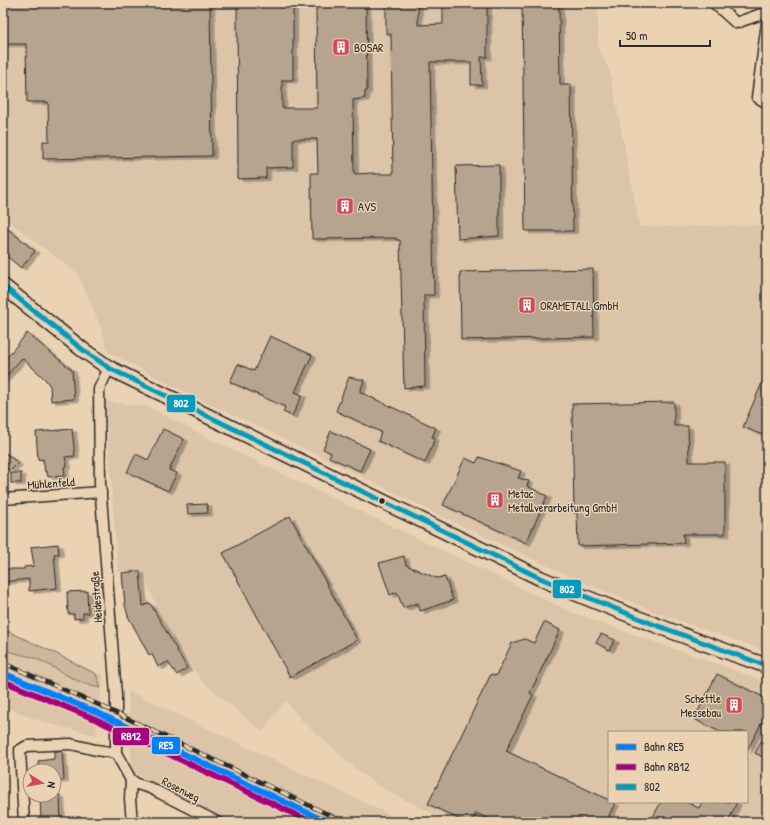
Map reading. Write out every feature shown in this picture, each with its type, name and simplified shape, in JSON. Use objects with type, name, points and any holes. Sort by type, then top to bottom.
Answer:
[{"type":"main road","points":[[3,286],[83,350],[109,368],[540,578],[590,600],[698,642],[767,666]]},
{"type":"street","points":[[714,3],[736,23],[767,12]]},
{"type":"street","points":[[767,23],[757,97],[767,103]]},
{"type":"street","name":"Heidestraße","points":[[109,368],[99,389],[101,492],[116,696],[116,753],[131,780]]},
{"type":"street","name":"Mühlenfeld","points":[[3,499],[101,492]]},
{"type":"street","points":[[24,822],[20,750],[27,746],[71,744],[116,753]]},
{"type":"street","points":[[131,780],[130,799],[132,822]]},
{"type":"street","name":"Rosenweg","points":[[131,780],[217,822]]},
{"type":"shaded area","points":[[3,3],[598,3],[598,47],[610,72],[640,227],[760,225],[767,213],[767,651],[668,617],[575,579],[193,396],[108,352],[100,325],[78,274],[3,217]]},
{"type":"shaded area","points":[[105,401],[148,407],[220,444],[571,612],[767,682],[767,822],[450,822],[387,791],[362,774],[300,719],[286,700],[262,732],[202,681],[178,648],[158,610],[142,571],[118,572]]},
{"type":"shaded area","points":[[3,629],[96,674],[101,688],[76,680],[34,658],[3,648]]},
{"type":"shaded area","points":[[3,634],[103,675],[96,735],[45,723],[3,706]]},
{"type":"shaded area","points":[[128,691],[405,822],[228,822],[132,772]]},
{"type":"building","points":[[3,3],[210,3],[212,156],[43,159],[43,141],[49,141],[48,102],[27,102],[26,44],[3,44]]},
{"type":"building","points":[[237,3],[293,3],[293,80],[282,80],[282,108],[317,108],[316,3],[366,3],[367,91],[365,91],[365,98],[353,100],[354,174],[393,174],[391,34],[386,34],[386,3],[418,3],[418,25],[443,24],[443,3],[487,3],[487,57],[481,57],[482,85],[471,85],[471,62],[430,62],[434,295],[424,295],[425,386],[404,388],[400,240],[396,240],[396,238],[312,239],[311,173],[318,173],[317,139],[293,139],[293,167],[266,168],[266,178],[238,179]]},
{"type":"building","points":[[522,3],[559,3],[560,85],[571,85],[573,231],[525,231]]},
{"type":"building","points":[[499,165],[499,236],[458,239],[456,166]]},
{"type":"building","points":[[3,225],[35,251],[21,268],[3,253]]},
{"type":"building","name":"ORAMETALL GmbH","points":[[593,269],[594,337],[461,340],[460,272]]},
{"type":"building","points":[[27,333],[72,370],[74,399],[51,401],[50,386],[45,379],[22,358],[3,380],[3,362]]},
{"type":"building","points":[[270,336],[312,355],[295,392],[302,395],[292,416],[283,412],[285,407],[230,382],[238,364],[254,371]]},
{"type":"building","points":[[767,371],[767,437],[743,427]]},
{"type":"building","points":[[349,377],[364,380],[360,392],[436,428],[432,437],[435,438],[425,463],[378,441],[381,432],[336,411]]},
{"type":"building","points":[[674,402],[674,426],[688,426],[689,462],[725,462],[725,534],[683,534],[684,543],[578,546],[577,513],[574,513],[572,404]]},
{"type":"building","points":[[72,429],[75,456],[65,457],[67,466],[64,467],[65,476],[48,477],[47,472],[45,472],[43,459],[38,460],[36,432]]},
{"type":"building","points":[[163,429],[184,439],[169,470],[177,473],[168,491],[127,472],[136,454],[148,460]]},
{"type":"building","points":[[331,431],[370,449],[360,471],[329,457],[331,453],[323,449]]},
{"type":"building","points":[[3,451],[18,463],[10,471],[3,465]]},
{"type":"building","name":"Metac Metallverarbeitung GmbH","points":[[479,457],[521,471],[518,478],[529,481],[527,486],[547,496],[526,543],[443,505],[465,458],[476,463]]},
{"type":"building","points":[[11,473],[21,473],[21,483],[11,483]]},
{"type":"building","points":[[207,504],[208,513],[188,514],[187,505]]},
{"type":"building","points":[[290,516],[357,640],[290,677],[223,553]]},
{"type":"building","points":[[58,544],[59,554],[54,554],[57,588],[29,591],[29,579],[3,582],[3,569],[24,569],[24,567],[34,566],[31,547]]},
{"type":"building","points":[[404,556],[406,565],[436,578],[445,577],[453,600],[420,611],[418,603],[403,608],[397,592],[390,595],[379,563]]},
{"type":"building","points":[[140,571],[143,606],[150,603],[187,668],[177,675],[168,662],[158,667],[152,654],[149,655],[128,616],[125,605],[122,573]]},
{"type":"building","points":[[87,591],[88,613],[83,613],[83,618],[74,619],[74,614],[68,614],[67,592]]},
{"type":"building","points":[[544,622],[560,630],[530,693],[533,695],[506,751],[608,800],[608,803],[615,803],[606,822],[496,822],[476,813],[471,822],[465,822],[428,804],[491,674],[496,676],[512,643],[525,639],[534,643]]},
{"type":"building","points":[[601,634],[615,640],[609,650],[596,643]]},
{"type":"building","name":"Schettle Messebau","points":[[717,674],[767,699],[767,712],[748,749],[748,731],[718,731],[694,719]]},
{"type":"building","points":[[767,730],[767,759],[755,753]]},
{"type":"building","points":[[54,751],[62,751],[64,780],[62,780],[62,763],[38,763],[38,761],[54,759]]},
{"type":"building","points":[[40,803],[60,803],[61,822],[41,822]]},
{"type":"building","points":[[660,803],[688,803],[699,808],[702,803],[737,803],[728,822],[650,822]]},
{"type":"railway","points":[[3,663],[99,705],[344,822]]},
{"type":"rail line","name":"RE5","points":[[3,673],[98,713],[327,822]]},
{"type":"rail line","name":"RB12","points":[[3,681],[95,719],[311,822]]},
{"type":"transit line","name":"802","points":[[3,286],[83,350],[109,368],[540,578],[653,624],[767,666]]},
{"type":"place","name":"BOSAR","points":[[341,47]]},
{"type":"place","name":"AVS","points":[[345,206]]},
{"type":"place","name":"ORAMETALL GmbH","points":[[527,305]]},
{"type":"place","name":"Metac Metallverarbeitung GmbH","points":[[495,500]]},
{"type":"place","name":"Schettle Messebau","points":[[734,705]]}]
